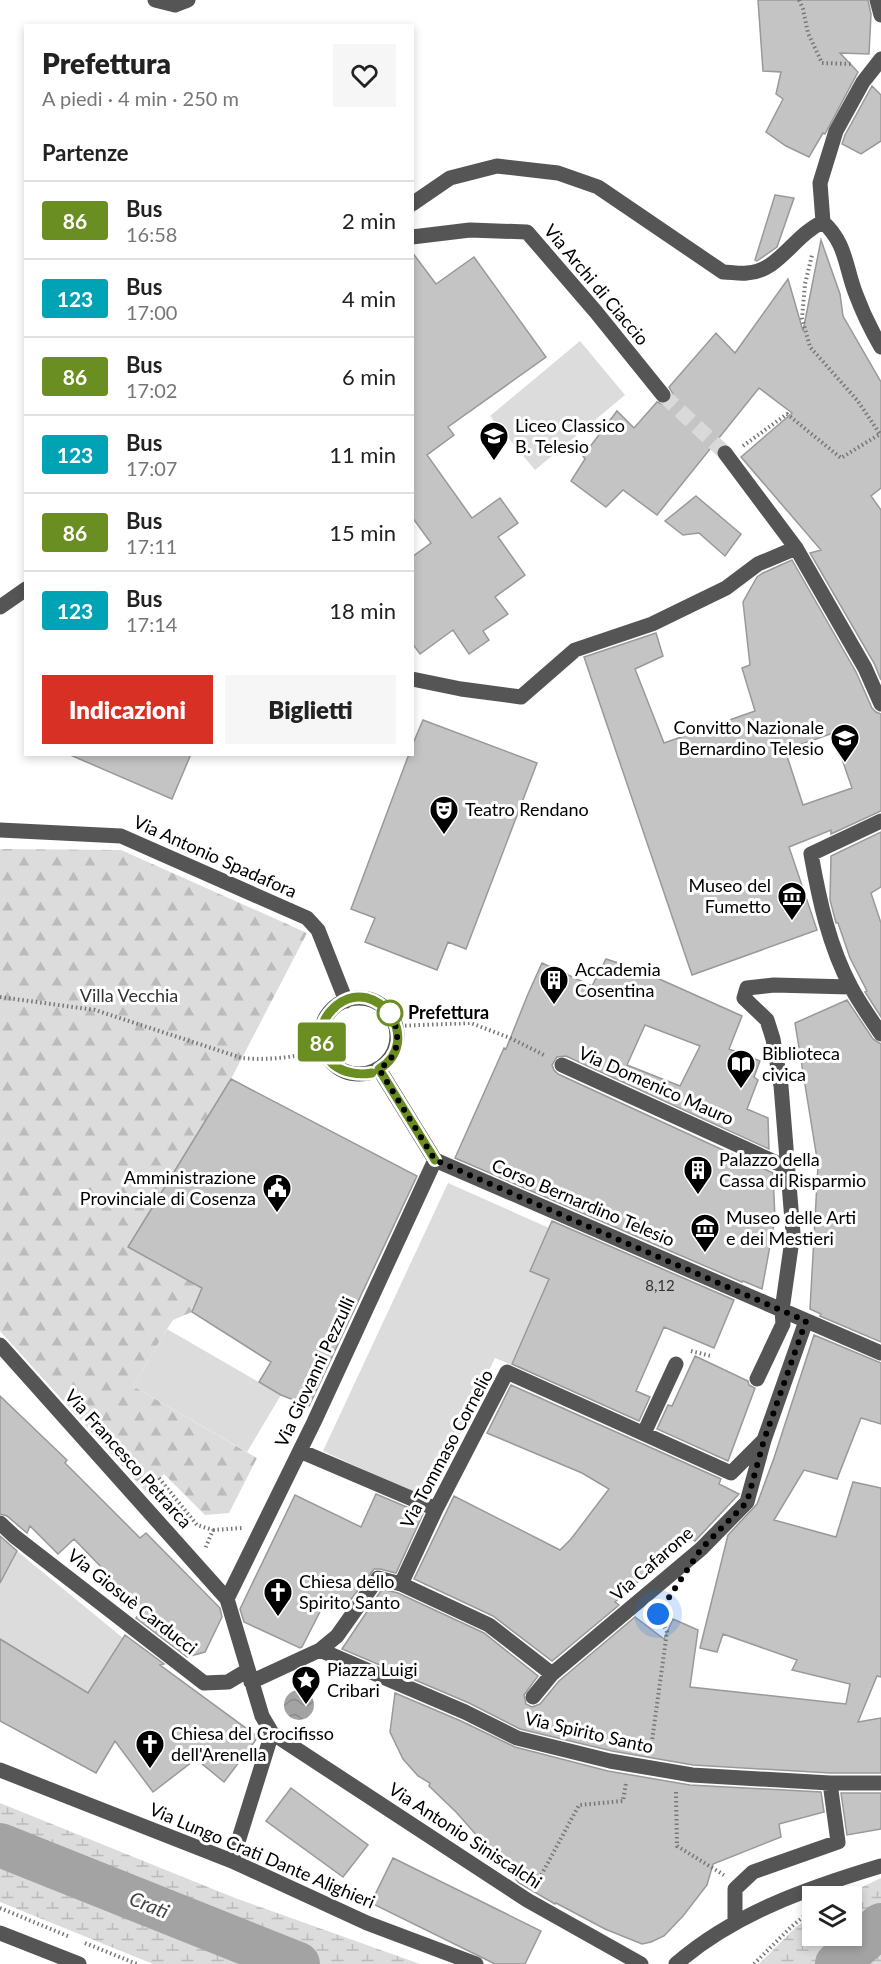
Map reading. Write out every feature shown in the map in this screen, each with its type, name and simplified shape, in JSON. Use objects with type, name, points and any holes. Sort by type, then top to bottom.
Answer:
[{"type":"street","points":[[155,0],[175,5],[188,0]]},
{"type":"street","points":[[877,0],[881,15]]},
{"type":"street","points":[[878,62],[863,82],[836,131],[820,183],[823,222],[834,232],[843,250],[855,293],[881,347]]},
{"type":"street","points":[[414,203],[450,178],[497,166],[558,173],[598,187],[723,272],[747,273],[761,270],[777,261],[803,234],[823,222]]},
{"type":"street","name":"Via Archi di Ciaccio","points":[[414,237],[470,230],[527,232],[663,395]]},
{"type":"street","points":[[725,453],[796,548],[864,668],[881,704]]},
{"type":"street","points":[[414,679],[461,689],[521,696],[575,650],[652,624],[726,588],[758,564],[796,548]]},
{"type":"street","points":[[0,608],[24,590]]},
{"type":"street","points":[[881,821],[811,854],[821,912],[850,987],[881,1034]]},
{"type":"street","name":"Via Antonio Spadafora","points":[[0,830],[122,836],[307,918],[318,930],[346,1001]]},
{"type":"street","points":[[758,1379],[783,1324],[782,1310],[793,1233],[781,1086],[773,1039],[767,1020],[744,998],[747,988],[774,985],[850,987]]},
{"type":"street","points":[[352,998],[365,998],[377,1002],[388,1010],[396,1026],[397,1046],[392,1057],[372,1073],[360,1075],[347,1073],[336,1067],[324,1051],[321,1034],[324,1022],[331,1011],[352,998]]},
{"type":"street","name":"Via Domenico Mauro","points":[[562,1065],[788,1168]]},
{"type":"street","points":[[379,1069],[435,1160]]},
{"type":"street","name":"Corso Bernardino Telesio","points":[[435,1160],[881,1353]]},
{"type":"street","name":"Via Giovanni Pezzulli","points":[[227,1599],[300,1451],[435,1160]]},
{"type":"street","name":"Via Tommaso Cornelio","points":[[401,1584],[436,1509],[507,1372],[731,1473],[764,1440],[806,1321]]},
{"type":"street","name":"Via Francesco Petrarca","points":[[0,1345],[227,1599]]},
{"type":"street","points":[[644,1433],[676,1364]]},
{"type":"street","name":"Via Cafarone","points":[[533,1697],[552,1674],[701,1549],[747,1502],[764,1440]]},
{"type":"street","points":[[300,1451],[436,1509]]},
{"type":"street","name":"Via Giosuè Carducci","points":[[0,1523],[204,1683],[228,1682],[250,1676]]},
{"type":"street","points":[[250,1676],[320,1650],[337,1636],[378,1578],[401,1584],[489,1625],[552,1674]]},
{"type":"street","points":[[227,1599],[262,1716],[272,1733],[232,1861]]},
{"type":"street","name":"Via Spirito Santo","points":[[320,1650],[465,1712],[517,1738],[610,1761],[678,1773],[830,1783],[881,1783]]},
{"type":"street","name":"Via Antonio Siniscalchi","points":[[272,1733],[527,1900],[640,1964]]},
{"type":"street","name":"Via Lungo Crati Dante Alighieri","points":[[0,1770],[232,1861],[367,1923],[476,1964]]},
{"type":"street","points":[[735,1923],[735,1889],[753,1872],[838,1842],[830,1783]]},
{"type":"street","points":[[676,1964],[735,1923],[796,1893],[881,1866]]},
{"type":"street","points":[[0,1933],[79,1964]]},
{"type":"path","points":[[799,0],[808,33],[822,63],[878,62]]},
{"type":"path","points":[[743,446],[787,414],[841,458],[880,434],[857,400],[810,347],[802,318],[805,284],[813,250],[803,234]]},
{"type":"path","points":[[0,997],[95,1010],[242,1058],[257,1060],[294,1057],[324,1051]]},
{"type":"path","name":"Via Domenico Mauro","points":[[396,1026],[471,1023],[510,1038],[562,1065]]},
{"type":"path","points":[[159,1478],[197,1525],[213,1530],[243,1528]]},
{"type":"path","points":[[199,1566],[213,1530]]},
{"type":"path","points":[[648,1768],[667,1632],[658,1614],[664,1605]]},
{"type":"path","points":[[527,1900],[579,1805],[623,1801],[628,1764]]},
{"type":"path","points":[[678,1773],[675,1793],[677,1846],[739,1885]]},
{"type":"path","points":[[754,1964],[802,1918]]},
{"type":"green space","points":[[580,341],[625,395],[535,470],[490,416]]},
{"type":"green space","name":"Villa Vecchia","points":[[0,849],[121,850],[307,933],[231,1079],[128,1247],[202,1288],[192,1312],[173,1320],[133,1386],[257,1458],[229,1513],[205,1515],[164,1474],[145,1491],[0,1331]]},
{"type":"green space","points":[[448,1183],[549,1228],[530,1270],[549,1279],[512,1365],[495,1358],[429,1500],[323,1451]]},
{"type":"green space","points":[[167,1329],[281,1395],[247,1452],[133,1386]]},
{"type":"green space","points":[[17,1551],[123,1638],[77,1710],[66,1679],[0,1639],[0,1583]]},
{"type":"green space","points":[[0,1803],[235,1898],[420,1964],[153,1964],[0,1902]]},
{"type":"green space","points":[[881,1878],[881,1964],[759,1964],[802,1923],[802,1946],[862,1946],[862,1887]]},
{"type":"water","points":[[299,1690],[310,1694],[314,1705],[310,1716],[299,1720],[288,1716],[284,1705],[288,1694]]},
{"type":"building","points":[[758,0],[868,0],[871,14],[869,54],[840,53],[858,72],[825,134],[823,133],[809,157],[786,146],[766,132],[783,99],[776,94],[781,72],[763,71]]},
{"type":"building","points":[[872,86],[881,95],[881,141],[861,154],[842,144]]},
{"type":"building","points":[[775,195],[794,198],[777,247],[757,261],[755,260]]},
{"type":"building","points":[[821,240],[840,294],[843,316],[881,382],[881,488],[871,496],[881,510],[881,680],[874,663],[810,553],[821,550],[741,457],[792,413],[759,388],[657,515],[623,490],[606,507],[571,481],[585,459],[583,456],[617,411],[634,428],[657,402],[664,405],[669,403],[673,394],[669,387],[716,333],[735,353],[788,279],[803,331]]},
{"type":"building","points":[[414,255],[436,284],[474,257],[546,357],[448,427],[454,435],[427,455],[472,518],[500,498],[518,523],[498,537],[525,575],[495,597],[508,614],[483,631],[489,640],[469,654],[453,630],[420,654],[414,646],[414,556],[431,543],[414,520]]},
{"type":"building","points":[[696,496],[741,534],[725,556],[699,533],[683,535],[665,521]]},
{"type":"building","points":[[792,560],[856,672],[872,708],[881,714],[881,811],[831,834],[831,830],[789,847],[817,930],[692,975],[584,657],[656,633],[663,656],[635,669],[664,743],[755,711],[742,668],[750,665],[743,602],[757,577]],"holes":[[[833,733],[852,788],[803,805],[785,750]]]},
{"type":"building","name":"Teatro Rendano","points":[[423,720],[537,763],[466,949],[448,942],[437,970],[365,942],[375,918],[351,909],[408,756],[414,756],[414,741]]},
{"type":"building","points":[[73,756],[190,756],[172,799]]},
{"type":"building","points":[[881,832],[881,887],[871,893],[881,923],[881,1017],[865,992],[867,991],[850,958],[838,923],[836,923],[830,900],[831,856]]},
{"type":"building","points":[[606,959],[637,969],[742,1016],[729,1049],[760,1061],[754,1077],[758,1080],[747,1109],[768,1118],[769,1149],[566,1056],[557,1057],[552,1065],[558,1074],[773,1173],[775,1219],[762,1289],[455,1158],[504,1048],[506,1049],[542,963],[592,986]],"holes":[[[645,1025],[700,1046],[680,1086],[627,1065]]]},
{"type":"building","points":[[847,1000],[873,1039],[881,1044],[881,1342],[820,1316],[821,1314],[810,1309],[818,1165],[795,1023]]},
{"type":"building","name":"Amministrazione Provinciale di Cosenza","points":[[231,1079],[417,1176],[309,1406],[281,1395],[259,1382],[271,1362],[192,1312],[202,1288],[128,1247]]},
{"type":"building","points":[[552,1221],[734,1300],[714,1348],[664,1327],[636,1391],[650,1397],[639,1421],[512,1364],[549,1279],[530,1271]]},
{"type":"building","points":[[814,1335],[881,1363],[881,1424],[861,1418],[837,1479],[804,1470],[774,1520],[836,1537],[853,1482],[881,1488],[881,1677],[877,1676],[858,1722],[881,1718],[881,1773],[830,1773],[693,1765],[612,1751],[520,1729],[469,1703],[342,1649],[382,1589],[398,1593],[484,1633],[538,1676],[524,1695],[526,1704],[532,1707],[540,1704],[559,1681],[635,1617],[664,1639],[673,1619],[698,1630],[690,1687],[846,1704],[850,1684],[792,1670],[797,1660],[723,1634],[717,1652],[700,1648],[728,1535],[757,1504]]},
{"type":"building","points":[[695,1356],[748,1381],[749,1385],[755,1388],[728,1461],[657,1429],[668,1405],[672,1406]]},
{"type":"building","points":[[511,1385],[721,1479],[719,1484],[739,1494],[695,1541],[689,1537],[615,1602],[619,1605],[552,1661],[493,1616],[414,1579],[454,1496],[560,1550],[609,1489],[582,1473],[487,1433]]},
{"type":"building","points":[[0,1396],[67,1460],[65,1463],[140,1538],[146,1533],[220,1608],[222,1617],[205,1652],[187,1657],[136,1618],[141,1611],[97,1577],[104,1570],[74,1539],[58,1554],[30,1526],[27,1533],[7,1516],[0,1514]]},
{"type":"building","points":[[376,1494],[423,1514],[396,1573],[374,1569],[346,1606],[327,1598],[300,1648],[244,1622],[240,1609],[295,1495],[361,1527]]},
{"type":"building","points":[[0,1536],[17,1551],[0,1583]]},
{"type":"building","points":[[125,1635],[164,1664],[160,1665],[258,1737],[224,1782],[196,1759],[153,1792],[115,1741],[96,1773],[0,1721],[0,1639],[88,1693]]},
{"type":"building","points":[[395,1693],[515,1747],[608,1771],[690,1785],[821,1792],[824,1812],[779,1824],[781,1837],[713,1864],[707,1885],[683,1916],[664,1936],[642,1944],[605,1929],[519,1883],[456,1812],[429,1786],[430,1783],[418,1776],[403,1759],[390,1732]]},
{"type":"building","points":[[291,1788],[368,1845],[343,1877],[266,1821]]},
{"type":"building","points":[[841,1793],[881,1793],[881,1829],[847,1835]]},
{"type":"building","points":[[393,1858],[541,1931],[525,1964],[495,1964],[371,1903]]},
{"type":"waterway","name":"Crati","points":[[0,1845],[298,1964]]},
{"type":"waterway","name":"Crati","points":[[837,1964],[881,1925]]},
{"type":"tunnel","points":[[663,395],[725,453]]},
{"type":"bus line","name":"86","points":[[372,1073],[360,1075],[347,1073],[327,1058],[322,1047],[321,1034],[324,1022],[331,1011],[352,998],[365,998],[377,1002],[388,1010],[394,1021],[398,1033],[397,1046],[392,1057],[379,1069],[435,1160]]},
{"type":"place","name":"Liceo Classico B. Telesio","points":[[494,462]]},
{"type":"place","name":"Convitto Nazionale Bernardino Telesio","points":[[845,764]]},
{"type":"place","name":"Teatro Rendano","points":[[444,836]]},
{"type":"place","name":"Museo del Fumetto","points":[[792,922]]},
{"type":"place","name":"Accademia Cosentina","points":[[554,1006]]},
{"type":"place","name":"Prefettura","points":[[390,1013]]},
{"type":"place","name":"Biblioteca civica","points":[[741,1090]]},
{"type":"place","name":"Palazzo della Cassa di Risparmio","points":[[698,1196]]},
{"type":"place","name":"Amministrazione Provinciale di Cosenza","points":[[277,1214]]},
{"type":"place","name":"Museo delle Arti e dei Mestieri","points":[[705,1254]]},
{"type":"place","name":"Chiesa dello Spirito Santo","points":[[278,1618]]},
{"type":"place","name":"Piazza Luigi Cribari","points":[[306,1706]]},
{"type":"place","name":"Chiesa del Crocifisso dell'Arenella","points":[[150,1770]]},
{"type":"route","points":[[390,1013],[388,1010],[398,1033],[397,1046],[392,1057],[379,1069],[435,1160],[806,1321],[764,1440],[747,1502],[701,1549],[658,1614]]}]
